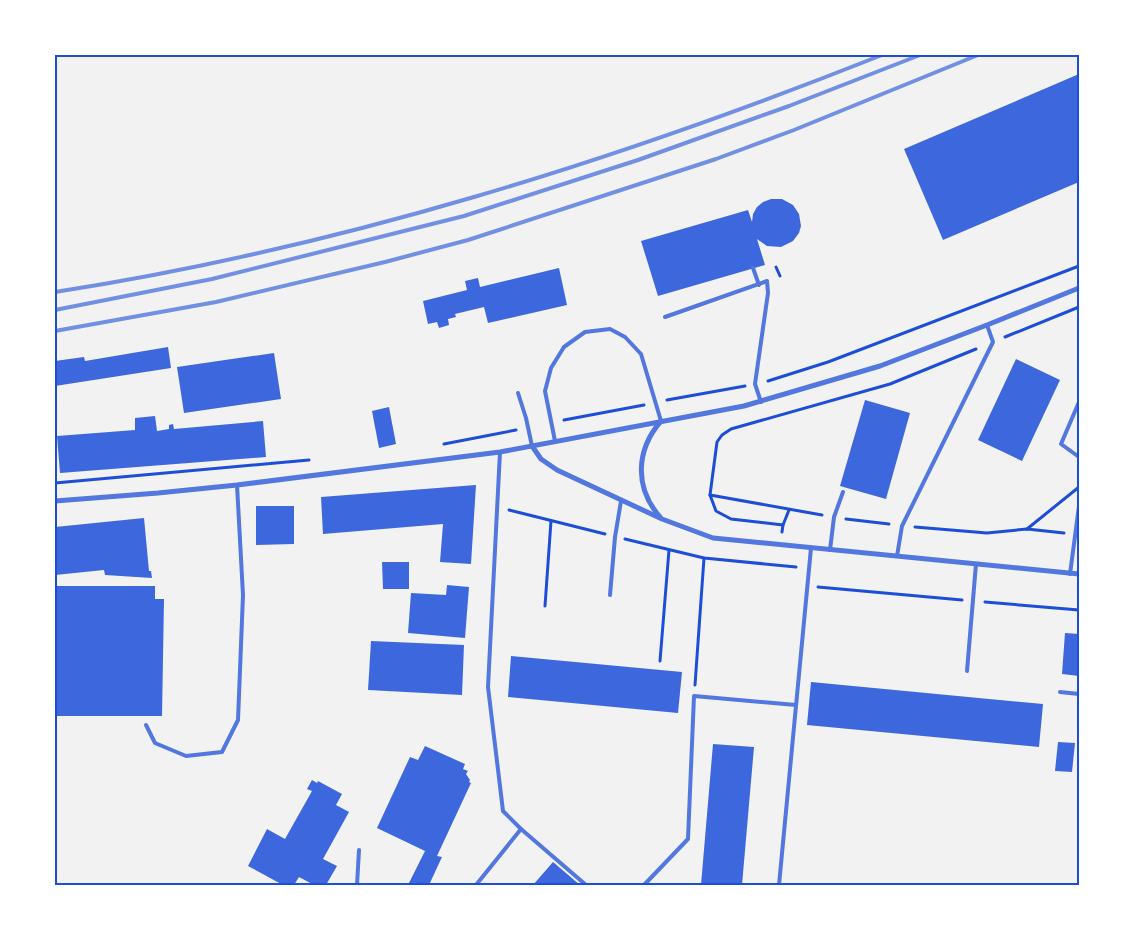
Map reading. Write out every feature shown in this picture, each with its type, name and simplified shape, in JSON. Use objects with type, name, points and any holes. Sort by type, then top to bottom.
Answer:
[{"type":"street","points":[[55,501],[236,485],[500,452],[761,402],[880,366],[1079,288]]},
{"type":"street","points":[[661,421],[651,432],[645,446],[642,479],[645,494],[662,519]]},
{"type":"street","points":[[532,446],[540,459],[557,470],[662,519],[713,538],[1079,574]]},
{"type":"lane","points":[[753,268],[760,285]]},
{"type":"lane","points":[[665,317],[767,281],[768,293],[755,384],[761,402]]},
{"type":"lane","points":[[897,556],[902,526],[994,342],[987,325]]},
{"type":"lane","points":[[555,441],[544,391],[551,368],[564,347],[585,332],[610,329],[625,337],[641,354],[661,421]]},
{"type":"lane","points":[[518,393],[532,446]]},
{"type":"lane","points":[[1079,402],[1062,444],[1079,457]]},
{"type":"lane","points":[[500,452],[488,687],[503,811],[522,830],[586,885]]},
{"type":"lane","points":[[146,725],[155,743],[186,756],[222,752],[238,720],[243,595],[236,485]]},
{"type":"lane","points":[[830,550],[834,517],[843,492]]},
{"type":"lane","points":[[610,595],[615,537],[621,501]]},
{"type":"lane","points":[[1070,574],[1079,506]]},
{"type":"lane","points":[[779,885],[811,548]]},
{"type":"lane","points":[[967,671],[976,564]]},
{"type":"lane","points":[[1060,692],[1079,694]]},
{"type":"lane","points":[[644,885],[688,839],[694,696],[796,705]]},
{"type":"lane","points":[[476,885],[522,830]]},
{"type":"lane","points":[[357,885],[359,850]]},
{"type":"path","points":[[551,423],[755,384],[828,362],[1079,266]]},
{"type":"path","points":[[789,510],[783,525],[731,519],[716,511],[710,495],[717,442],[722,435],[731,429],[890,384],[1079,307]]},
{"type":"path","points":[[442,444],[528,427]]},
{"type":"path","points":[[55,483],[317,460]]},
{"type":"path","points":[[1027,529],[1079,487]]},
{"type":"path","points":[[497,507],[704,558],[810,568]]},
{"type":"path","points":[[545,606],[551,520]]},
{"type":"path","points":[[660,661],[669,550]]},
{"type":"path","points":[[694,696],[704,558]]},
{"type":"path","points":[[808,586],[1079,610]]},
{"type":"building","points":[[1079,74],[1079,182],[943,240],[904,149]]},
{"type":"building","points":[[771,199],[782,199],[793,205],[799,214],[801,226],[799,233],[793,241],[781,247],[767,246],[757,239],[765,265],[658,296],[641,241],[748,210],[752,222],[753,214],[757,207]]},
{"type":"building","points":[[559,268],[567,305],[488,323],[484,307],[455,314],[456,317],[448,319],[449,325],[439,328],[437,322],[428,324],[423,301],[467,290],[465,281],[478,278],[480,287]]},
{"type":"building","points":[[168,347],[171,368],[55,386],[55,361],[84,357],[85,361]]},
{"type":"building","points":[[274,353],[281,399],[184,413],[177,367]]},
{"type":"building","points":[[1016,359],[1060,380],[1022,461],[978,440]]},
{"type":"building","points":[[865,400],[910,413],[886,499],[840,486]]},
{"type":"building","points":[[389,407],[396,444],[379,448],[372,411]]},
{"type":"building","points":[[155,416],[157,431],[169,429],[169,425],[173,424],[174,429],[263,421],[266,457],[60,473],[57,436],[135,430],[135,418]]},
{"type":"building","points":[[476,485],[471,564],[440,562],[443,524],[323,534],[321,497]]},
{"type":"building","points":[[256,506],[294,506],[294,544],[256,545]]},
{"type":"building","points":[[144,518],[149,571],[151,571],[152,578],[105,575],[104,570],[55,575],[55,527]]},
{"type":"building","points":[[382,562],[409,562],[409,589],[383,589]]},
{"type":"building","points":[[447,585],[469,587],[465,638],[408,633],[411,593],[446,595]]},
{"type":"building","points":[[55,586],[155,586],[155,599],[164,599],[162,716],[55,716]]},
{"type":"building","points":[[1065,633],[1079,634],[1079,676],[1062,674]]},
{"type":"building","points":[[371,641],[464,645],[462,695],[368,690]]},
{"type":"building","points":[[511,656],[682,672],[678,713],[508,697]]},
{"type":"building","points":[[811,682],[1043,704],[1039,747],[807,725]]},
{"type":"building","points":[[1058,742],[1075,743],[1072,772],[1055,771]]},
{"type":"building","points":[[713,744],[754,747],[742,885],[701,885]]},
{"type":"building","points":[[425,746],[465,764],[463,769],[468,771],[466,774],[471,783],[437,856],[442,857],[429,885],[408,885],[425,851],[377,828],[410,757],[418,760]]},
{"type":"building","points":[[312,780],[317,783],[318,781],[342,794],[336,805],[349,812],[323,859],[337,866],[326,885],[314,885],[299,877],[294,885],[283,885],[248,866],[267,829],[285,839],[312,791],[307,789]]},
{"type":"building","points":[[553,862],[580,885],[533,885]]},
{"type":"railway","points":[[55,292],[161,274],[266,251],[371,226],[475,197],[680,131],[882,55]]},
{"type":"railway","points":[[55,310],[212,279],[464,216],[638,160],[789,106],[920,55]]},
{"type":"railway","points":[[55,331],[216,302],[385,262],[468,240],[716,159],[794,130],[978,55]]}]
